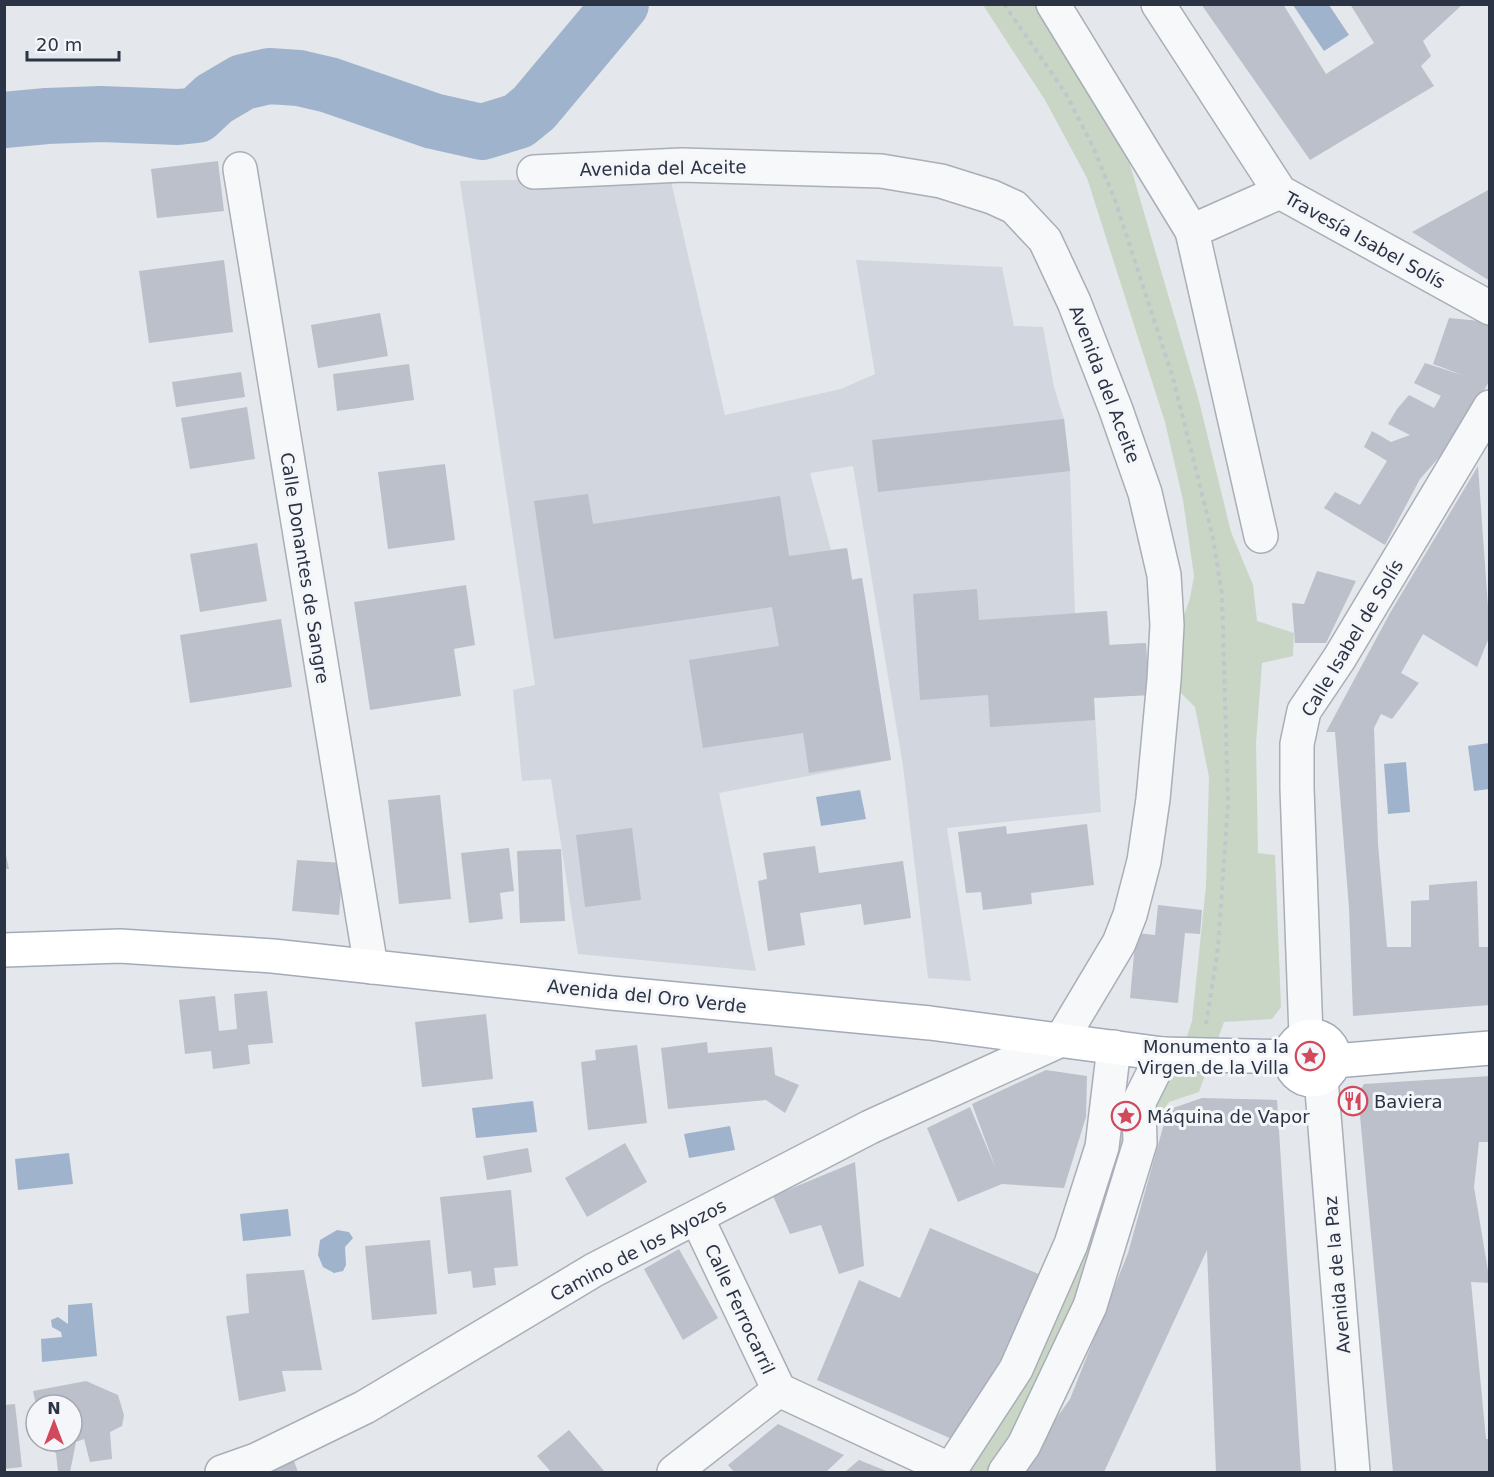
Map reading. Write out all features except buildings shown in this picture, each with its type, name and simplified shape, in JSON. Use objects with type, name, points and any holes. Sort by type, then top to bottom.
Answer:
[{"type":"main road","name":"Avenida del Oro Verde","points":[[4,950],[120,946],[273,956],[930,1023],[1163,1054],[1298,1047]]},
{"type":"main road","points":[[1298,1047],[1294,1072],[1306,1080],[1328,1070],[1490,1048]]},
{"type":"street","points":[[1053,4],[1192,231],[1261,536]]},
{"type":"street","name":"Travesía Isabel Solís","points":[[1158,4],[1280,192],[1490,308]]},
{"type":"street","name":"Avenida del Aceite","points":[[534,172],[682,165],[881,171],[941,181],[992,197],[1014,207],[1045,240],[1074,302],[1145,493],[1164,575],[1167,625],[1154,800],[1141,872],[1130,915],[1119,943],[1061,1040]]},
{"type":"street","name":"Calle Donantes de Sangre","points":[[240,169],[371,967]]},
{"type":"street","points":[[1192,231],[1280,192]]},
{"type":"street","name":"Calle Isabel de Solís","points":[[1298,1047],[1297,744],[1304,711],[1339,659],[1490,407]]},
{"type":"street","name":"Camino de los Ayozos","points":[[222,1473],[256,1460],[365,1407],[594,1270],[870,1127],[1061,1040]]},
{"type":"street","points":[[950,1471],[1016,1369],[1071,1244],[1102,1148],[1114,1047]]},
{"type":"street","points":[[1005,1473],[1024,1445],[1090,1306],[1140,1143],[1139,1102],[1163,1054]]},
{"type":"street","name":"Avenida de la Paz","points":[[1328,1070],[1353,1473]]},
{"type":"street","name":"Calle Ferrocarril","points":[[697,1218],[779,1390],[950,1471]]},
{"type":"street","points":[[674,1473],[779,1390]]},
{"type":"shaded area","points":[[670,177],[725,415],[841,389],[875,374],[856,260],[1002,267],[1014,326],[1043,327],[1054,387],[1064,419],[1070,471],[1075,613],[1107,611],[1110,645],[1146,643],[1149,695],[1094,698],[1101,812],[947,828],[971,981],[928,978],[903,766],[853,466],[810,473],[831,550],[847,548],[852,579],[862,578],[891,760],[719,793],[756,971],[578,954],[551,779],[522,781],[513,690],[535,685],[460,181]]},
{"type":"green space","points":[[983,5],[1040,5],[1116,117],[1198,397],[1231,532],[1253,585],[1257,621],[1294,633],[1293,656],[1262,663],[1256,743],[1258,853],[1275,855],[1281,1007],[1272,1019],[1224,1022],[1199,1092],[1169,1102],[1140,1143],[1005,1472],[957,1472],[1116,1107],[1179,1061],[1192,1021],[1206,886],[1209,777],[1195,707],[1180,692],[1179,630],[1190,598],[1194,576],[1183,500],[1165,422],[1087,178],[1045,100]]},
{"type":"water","points":[[1293,5],[1329,5],[1349,35],[1324,51]]},
{"type":"water","points":[[1489,743],[1489,789],[1474,791],[1468,746]]},
{"type":"water","points":[[1406,762],[1410,812],[1388,814],[1384,764]]},
{"type":"water","points":[[860,790],[866,819],[821,826],[816,797]]},
{"type":"water","points":[[533,1101],[537,1132],[476,1138],[472,1108]]},
{"type":"water","points":[[730,1126],[735,1150],[689,1158],[684,1134]]},
{"type":"water","points":[[69,1153],[73,1184],[18,1190],[15,1159]]},
{"type":"water","points":[[288,1209],[291,1236],[243,1241],[240,1214]]},
{"type":"water","points":[[337,1230],[349,1232],[353,1238],[345,1247],[346,1265],[343,1271],[334,1273],[323,1267],[318,1255],[320,1240]]},
{"type":"water","points":[[92,1303],[97,1356],[42,1362],[41,1339],[62,1337],[61,1332],[52,1327],[51,1320],[58,1317],[68,1324],[68,1305]]},
{"type":"waterway","points":[[4,120],[101,114],[178,117],[197,115],[214,99],[243,82],[269,76],[299,78],[329,85],[433,121],[482,132],[518,121],[534,108],[621,4]]},
{"type":"place","name":"Monumento a la Virgen de la Villa","points":[[1310,1056]]},
{"type":"place","name":"Baviera","points":[[1353,1101]]},
{"type":"place","name":"Máquina de Vapor","points":[[1126,1116]]}]
